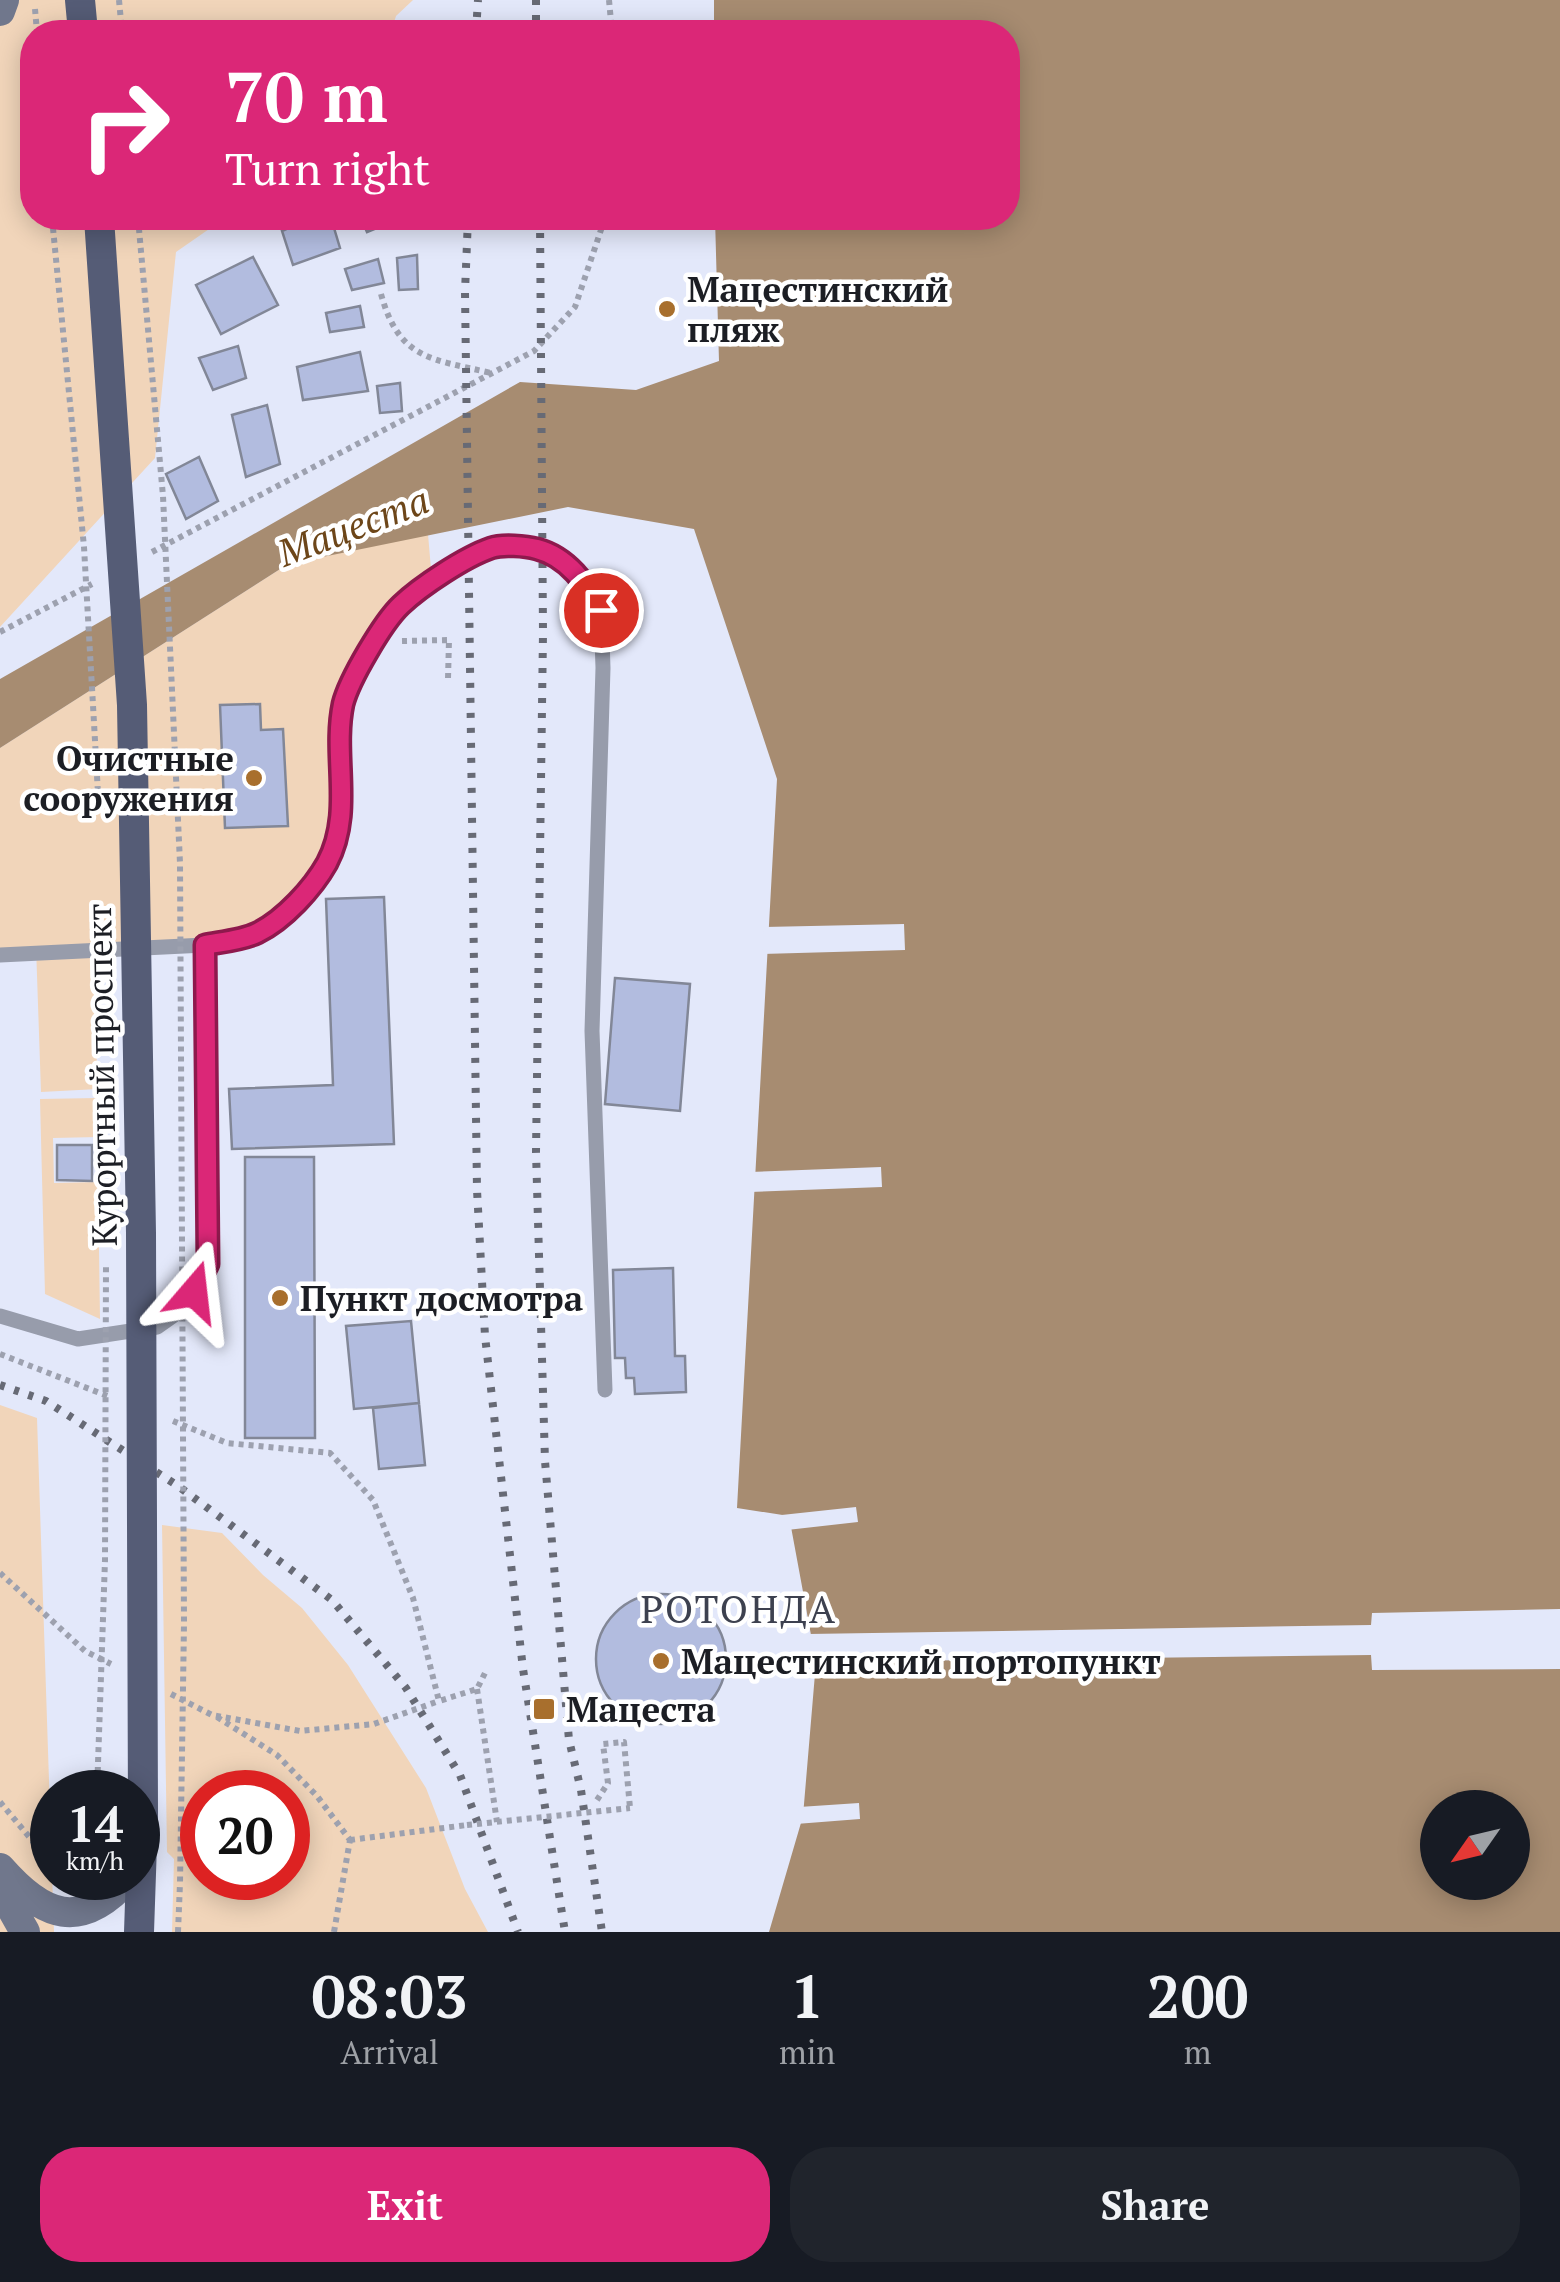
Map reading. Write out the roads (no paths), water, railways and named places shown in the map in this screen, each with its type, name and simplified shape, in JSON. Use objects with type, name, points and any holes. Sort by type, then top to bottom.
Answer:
[{"type":"main road","points":[[0,11],[4,0]]},
{"type":"main road","name":"Курортный проспект","points":[[100,230],[132,705],[141,1233],[143,1770]]},
{"type":"main road","points":[[0,1868],[30,1895]]},
{"type":"main road","points":[[0,1888],[26,1932]]},
{"type":"main road","points":[[36,1900],[52,1912],[85,1911],[104,1900]]},
{"type":"main road","name":"Курортный проспект","points":[[137,1900],[139,1932]]},
{"type":"lane","points":[[0,955],[205,945],[256,934],[290,908],[326,863],[343,792],[344,701],[399,606],[494,546],[538,549],[579,574],[601,610],[603,668],[592,1031],[605,1390]]},
{"type":"lane","points":[[0,1316],[78,1339],[158,1328],[194,1292],[208,1264],[205,945]]},
{"type":"water","points":[[714,0],[1560,0],[1560,1932],[769,1932],[803,1816],[816,1662],[789,1516],[737,1508],[777,779],[694,529],[568,507],[288,564],[0,748],[0,679],[520,382],[636,390],[719,361],[715,230],[1020,230],[1020,20],[714,20]]},
{"type":"railway","points":[[477,20],[478,0]]},
{"type":"railway","points":[[536,0],[536,20]]},
{"type":"railway","points":[[468,230],[465,292],[477,1190],[485,1336],[523,1669],[565,1932]]},
{"type":"railway","points":[[540,230],[543,633],[536,1152],[545,1461],[569,1740],[581,1790],[602,1932]]},
{"type":"railway","points":[[0,1385],[46,1401],[178,1486],[332,1600],[406,1688],[460,1775],[518,1932]]},
{"type":"place","name":"Мацестинский пляж","points":[[667,309]]},
{"type":"place","name":"Очистные сооружения","points":[[254,778]]},
{"type":"place","name":"Пункт досмотра","points":[[280,1298]]},
{"type":"place","name":"Мацестинский портопункт","points":[[661,1661]]},
{"type":"place","name":"Мацеста","points":[[544,1709]]},
{"type":"district","name":"РОТОНДА","points":[[739,1609]]}]
